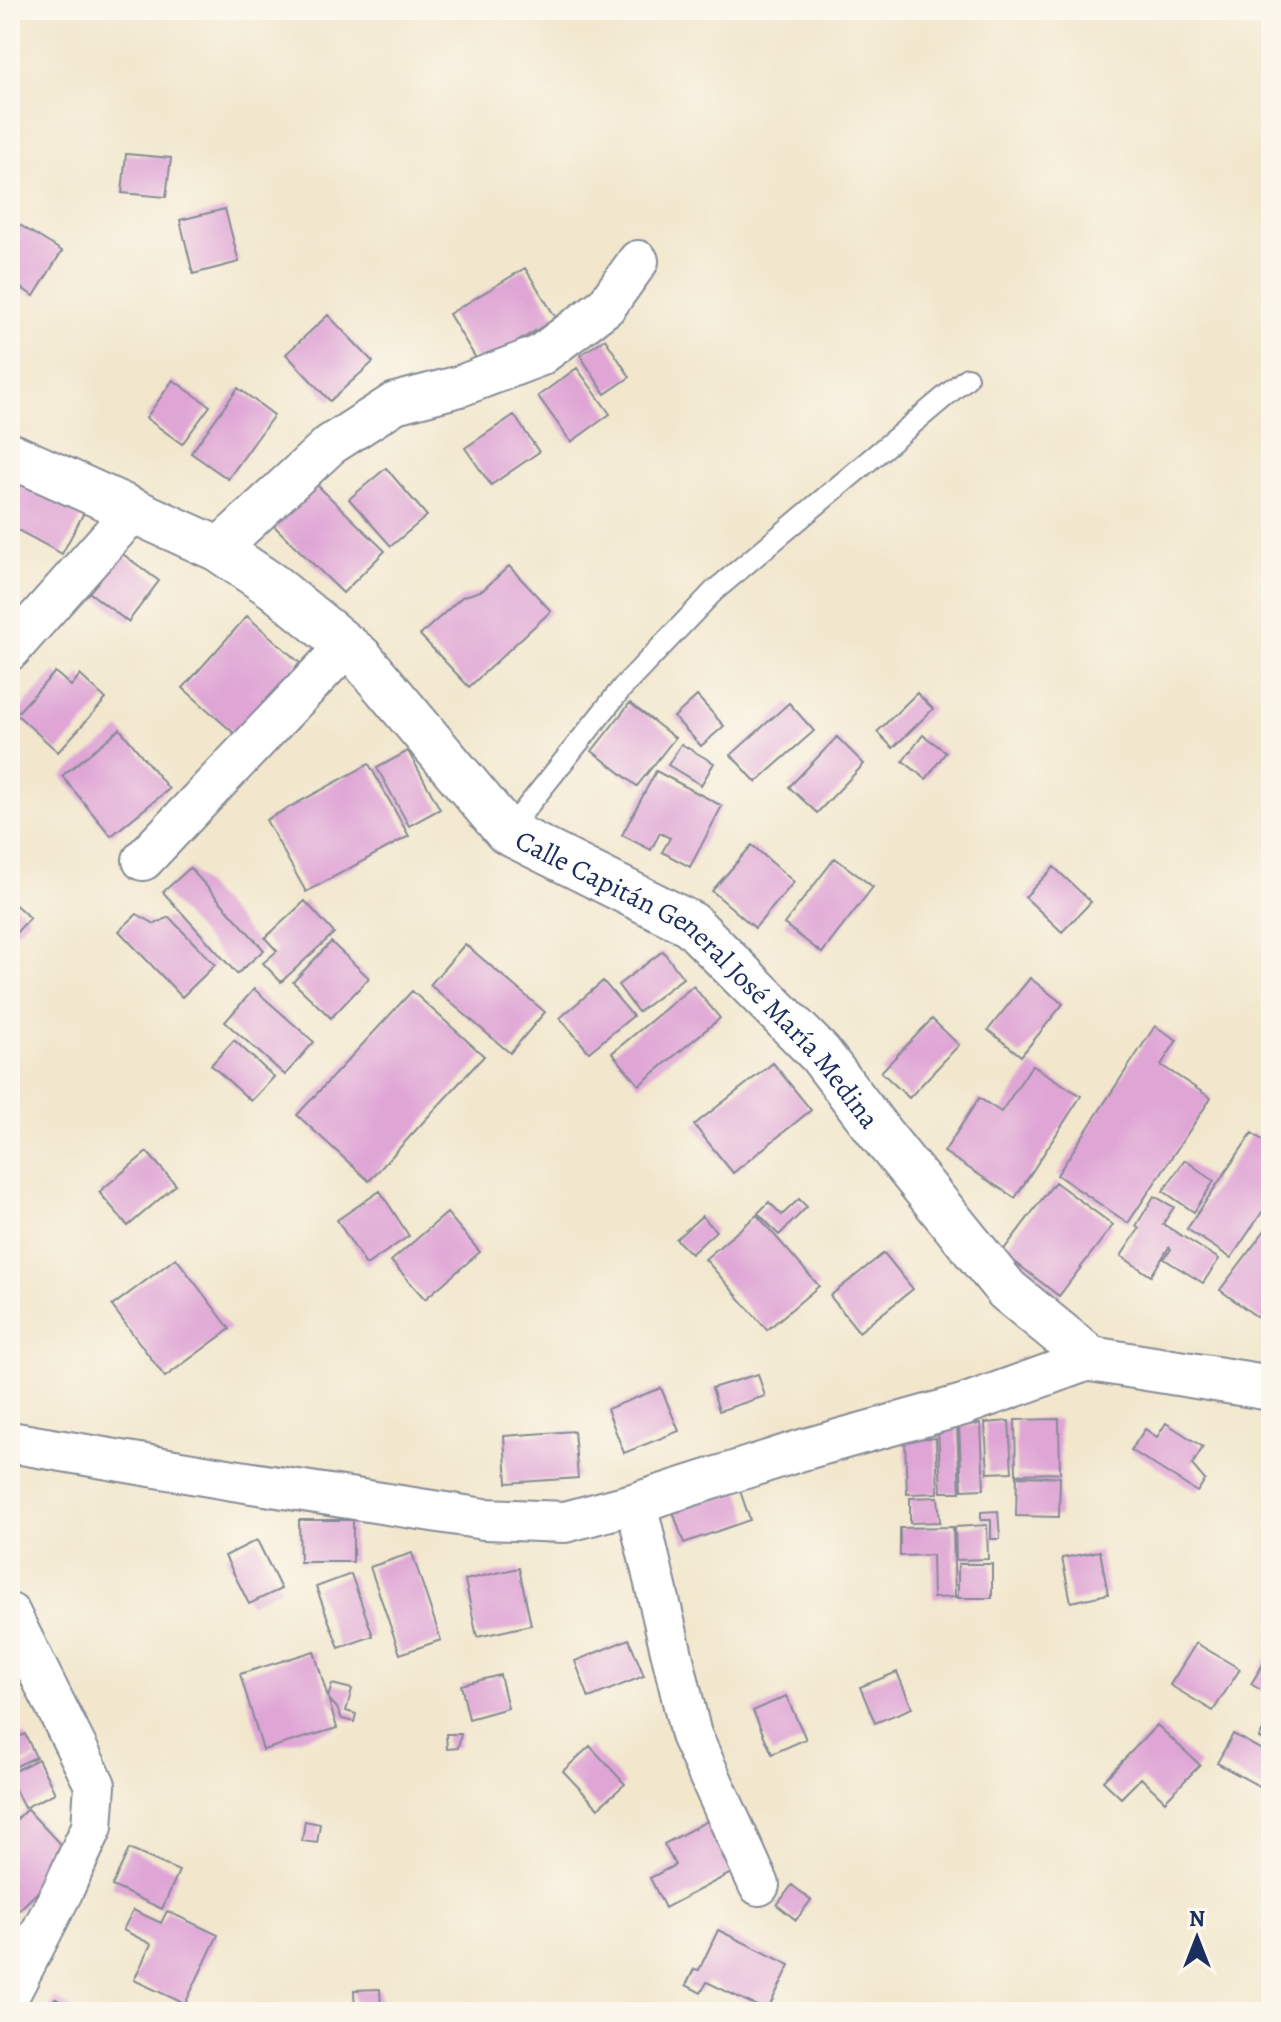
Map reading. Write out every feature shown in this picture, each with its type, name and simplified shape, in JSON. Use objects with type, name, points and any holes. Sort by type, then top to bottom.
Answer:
[{"type":"street","points":[[218,549],[330,445],[395,403],[460,386],[539,356],[606,306],[638,261]]},
{"type":"street","name":"Calle Capitán General José María Medina","points":[[10,455],[218,549],[274,587],[360,657],[507,832],[691,924],[820,1054],[1007,1290],[1091,1359]]},
{"type":"street","points":[[10,650],[134,510]]},
{"type":"street","points":[[143,860],[346,646]]},
{"type":"street","points":[[10,1442],[484,1519],[565,1522],[963,1405],[1091,1359],[1271,1388]]},
{"type":"street","points":[[636,1503],[691,1735],[759,1885]]},
{"type":"street","points":[[10,1614],[95,1785],[92,1827],[10,1993]]},
{"type":"lane","points":[[507,832],[622,688],[714,591],[967,378]]},
{"type":"building","points":[[126,154],[171,158],[166,197],[122,193]]},
{"type":"building","points":[[225,209],[239,262],[193,274],[180,220]]},
{"type":"building","points":[[10,219],[62,251],[34,296],[10,281]]},
{"type":"building","points":[[525,268],[556,318],[480,365],[449,314]]},
{"type":"building","points":[[328,315],[373,362],[330,401],[286,354]]},
{"type":"building","points":[[605,339],[630,377],[605,394],[580,355]]},
{"type":"building","points":[[577,368],[610,414],[571,442],[538,396]]},
{"type":"building","points":[[173,380],[210,406],[182,444],[146,418]]},
{"type":"building","points":[[238,388],[274,415],[228,479],[191,453]]},
{"type":"building","points":[[514,415],[539,452],[491,485],[465,448]]},
{"type":"building","points":[[386,468],[427,516],[391,546],[349,499]]},
{"type":"building","points":[[10,478],[88,505],[62,554],[10,526]]},
{"type":"building","points":[[314,482],[385,551],[343,593],[272,524]]},
{"type":"building","points":[[120,552],[159,581],[128,622],[89,592]]},
{"type":"building","points":[[509,566],[551,611],[469,687],[420,635],[462,597],[483,590]]},
{"type":"building","points":[[247,616],[300,663],[236,735],[183,688]]},
{"type":"building","points":[[55,672],[71,686],[80,675],[106,699],[58,752],[16,714]]},
{"type":"building","points":[[917,693],[933,709],[893,748],[877,732]]},
{"type":"building","points":[[697,696],[724,726],[701,746],[674,717]]},
{"type":"building","points":[[630,703],[675,738],[637,786],[592,751]]},
{"type":"building","points":[[789,703],[814,731],[756,782],[731,755]]},
{"type":"building","points":[[120,729],[169,789],[111,836],[62,776]]},
{"type":"building","points":[[923,735],[946,752],[926,779],[903,761]]},
{"type":"building","points":[[837,737],[864,764],[817,813],[789,787]]},
{"type":"building","points":[[681,744],[714,763],[701,785],[668,765]]},
{"type":"building","points":[[408,751],[440,809],[409,826],[377,768]]},
{"type":"building","points":[[369,764],[409,836],[306,892],[266,820]]},
{"type":"building","points":[[656,771],[722,806],[690,867],[662,852],[670,838],[660,833],[651,850],[622,835]]},
{"type":"building","points":[[752,845],[794,882],[755,928],[712,891]]},
{"type":"building","points":[[835,858],[873,887],[822,953],[784,924]]},
{"type":"building","points":[[1054,867],[1091,902],[1062,932],[1025,897]]},
{"type":"building","points":[[190,868],[264,950],[237,974],[163,892]]},
{"type":"building","points":[[10,900],[30,918],[10,939]]},
{"type":"building","points":[[305,901],[334,933],[281,982],[263,963],[277,951],[265,938]]},
{"type":"building","points":[[137,914],[155,924],[169,917],[215,965],[182,997],[119,931]]},
{"type":"building","points":[[331,942],[369,978],[331,1018],[293,982]]},
{"type":"building","points":[[465,944],[545,1012],[510,1053],[430,985]]},
{"type":"building","points":[[663,951],[683,978],[638,1012],[618,985]]},
{"type":"building","points":[[1030,978],[1063,1004],[1021,1056],[988,1030]]},
{"type":"building","points":[[603,981],[633,1016],[589,1052],[560,1018]]},
{"type":"building","points":[[693,986],[720,1018],[639,1085],[612,1053]]},
{"type":"building","points":[[254,989],[314,1042],[285,1075],[225,1022]]},
{"type":"building","points":[[412,991],[484,1056],[369,1181],[297,1115]]},
{"type":"building","points":[[932,1019],[959,1045],[909,1098],[881,1072]]},
{"type":"building","points":[[1155,1026],[1177,1040],[1161,1065],[1211,1098],[1128,1223],[1057,1175]]},
{"type":"building","points":[[234,1040],[274,1077],[251,1101],[211,1065]]},
{"type":"building","points":[[773,1063],[811,1110],[733,1173],[694,1125]]},
{"type":"building","points":[[1032,1065],[1081,1096],[1015,1198],[944,1152],[979,1098],[1001,1112]]},
{"type":"building","points":[[1252,1133],[1271,1146],[1271,1199],[1231,1258],[1187,1229]]},
{"type":"building","points":[[147,1152],[176,1185],[128,1226],[99,1192]]},
{"type":"building","points":[[1185,1160],[1214,1181],[1194,1212],[1163,1191]]},
{"type":"building","points":[[1055,1182],[1113,1225],[1059,1296],[1002,1252]]},
{"type":"building","points":[[380,1191],[409,1236],[366,1265],[337,1220]]},
{"type":"building","points":[[1154,1196],[1174,1207],[1163,1224],[1219,1259],[1203,1283],[1164,1259],[1171,1249],[1169,1247],[1151,1276],[1121,1256],[1139,1229],[1136,1226]]},
{"type":"building","points":[[799,1199],[807,1207],[779,1235],[758,1213],[769,1202],[782,1215]]},
{"type":"building","points":[[447,1213],[480,1252],[425,1299],[391,1261]]},
{"type":"building","points":[[757,1215],[819,1286],[767,1330],[705,1259]]},
{"type":"building","points":[[702,1216],[716,1231],[691,1254],[676,1239]]},
{"type":"building","points":[[1271,1222],[1271,1327],[1220,1290]]},
{"type":"building","points":[[884,1253],[913,1289],[859,1332],[830,1296]]},
{"type":"building","points":[[176,1258],[230,1329],[165,1377],[112,1306]]},
{"type":"building","points":[[758,1374],[765,1396],[719,1411],[712,1388]]},
{"type":"building","points":[[661,1388],[679,1431],[624,1453],[607,1409]]},
{"type":"building","points":[[1059,1419],[1060,1473],[1016,1474],[1015,1420]]},
{"type":"building","points":[[1009,1421],[1012,1472],[988,1473],[985,1423]]},
{"type":"building","points":[[1166,1423],[1203,1447],[1192,1465],[1205,1480],[1197,1492],[1131,1450],[1145,1429],[1157,1437]]},
{"type":"building","points":[[981,1424],[984,1489],[962,1490],[959,1425]]},
{"type":"building","points":[[957,1426],[960,1492],[941,1492],[938,1427]]},
{"type":"building","points":[[574,1431],[578,1478],[507,1483],[504,1436]]},
{"type":"building","points":[[936,1438],[938,1493],[907,1494],[905,1439]]},
{"type":"building","points":[[1017,1476],[1060,1477],[1059,1517],[1016,1516]]},
{"type":"building","points":[[738,1485],[750,1520],[684,1543],[672,1509]]},
{"type":"building","points":[[938,1497],[940,1522],[910,1523],[910,1498]]},
{"type":"building","points":[[998,1511],[1000,1539],[991,1539],[991,1520],[981,1520],[981,1512]]},
{"type":"building","points":[[299,1520],[353,1520],[353,1562],[300,1562]]},
{"type":"building","points":[[987,1525],[988,1559],[956,1560],[955,1527]]},
{"type":"building","points":[[953,1527],[955,1597],[933,1598],[932,1555],[900,1556],[900,1528]]},
{"type":"building","points":[[257,1540],[281,1589],[249,1604],[225,1556]]},
{"type":"building","points":[[1100,1551],[1108,1594],[1071,1602],[1062,1558]]},
{"type":"building","points":[[412,1553],[441,1640],[400,1654],[370,1567]]},
{"type":"building","points":[[958,1564],[992,1564],[992,1598],[958,1598]]},
{"type":"building","points":[[519,1568],[531,1625],[477,1637],[465,1580]]},
{"type":"building","points":[[351,1574],[373,1636],[339,1648],[316,1587]]},
{"type":"building","points":[[629,1639],[644,1676],[589,1698],[575,1661]]},
{"type":"building","points":[[1196,1643],[1240,1669],[1213,1711],[1170,1685]]},
{"type":"building","points":[[314,1651],[337,1728],[263,1750],[240,1674]]},
{"type":"building","points":[[1271,1651],[1271,1696],[1251,1684]]},
{"type":"building","points":[[897,1672],[912,1708],[875,1723],[860,1687]]},
{"type":"building","points":[[500,1675],[508,1708],[469,1719],[461,1685]]},
{"type":"building","points":[[332,1684],[352,1689],[346,1711],[356,1714],[354,1722],[342,1719],[328,1698]]},
{"type":"building","points":[[786,1696],[806,1739],[772,1754],[753,1711]]},
{"type":"building","points":[[1271,1714],[1271,1744],[1259,1738]]},
{"type":"building","points":[[1157,1725],[1200,1765],[1165,1801],[1141,1778],[1121,1798],[1103,1781]]},
{"type":"building","points":[[25,1734],[36,1757],[10,1769],[10,1741]]},
{"type":"building","points":[[446,1734],[461,1734],[458,1748],[447,1749]]},
{"type":"building","points":[[1233,1734],[1271,1755],[1271,1782],[1266,1790],[1217,1763]]},
{"type":"building","points":[[590,1746],[625,1784],[598,1808],[563,1771]]},
{"type":"building","points":[[38,1759],[55,1793],[24,1808],[10,1773]]},
{"type":"building","points":[[27,1809],[73,1858],[18,1911],[10,1903],[10,1826]]},
{"type":"building","points":[[305,1821],[320,1824],[317,1843],[302,1841]]},
{"type":"building","points":[[707,1821],[733,1872],[665,1908],[650,1878],[675,1865],[664,1844]]},
{"type":"building","points":[[129,1849],[179,1871],[162,1909],[112,1886]]},
{"type":"building","points":[[792,1885],[811,1900],[796,1920],[777,1905]]},
{"type":"building","points":[[133,1910],[161,1923],[167,1911],[218,1935],[185,2004],[134,1980],[151,1944],[123,1930]]},
{"type":"building","points":[[718,1930],[790,1965],[767,2011],[707,1982],[701,1993],[686,1985],[694,1969],[699,1970]]},
{"type":"building","points":[[380,1989],[381,2010],[355,2012],[354,1990]]},
{"type":"building","points":[[55,1998],[77,2012],[46,2012]]}]
